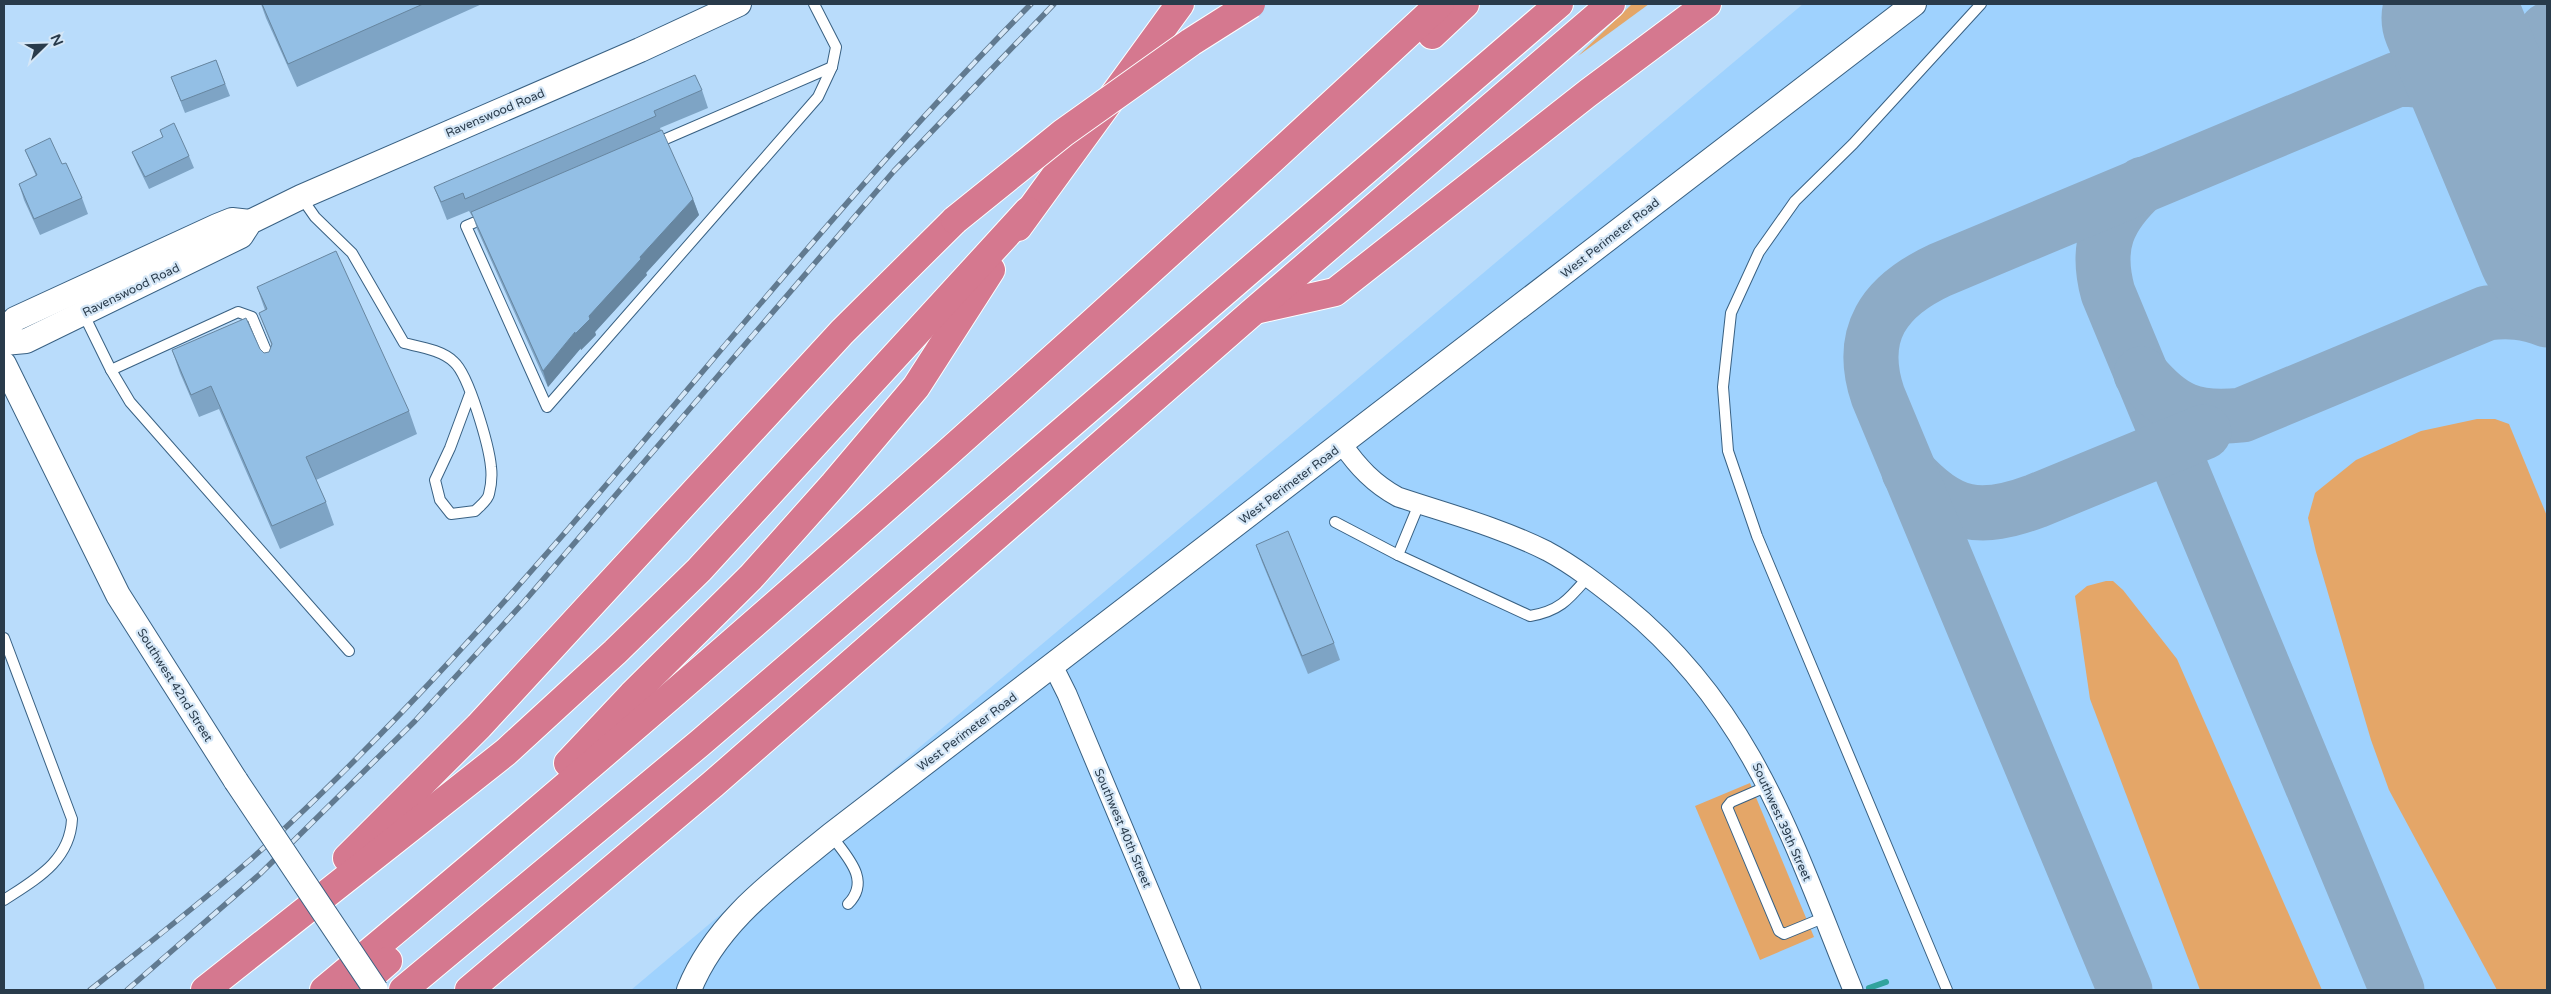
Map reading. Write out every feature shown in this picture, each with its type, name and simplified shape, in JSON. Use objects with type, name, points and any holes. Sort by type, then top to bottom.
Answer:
[{"type":"highway","points":[[466,873],[632,695],[751,577],[841,476],[916,387],[1028,211],[1180,4]]},
{"type":"highway","points":[[255,949],[480,726],[842,332],[955,220],[1063,133],[1191,42],[1251,4]]},
{"type":"highway","points":[[324,990],[466,873],[927,471],[1284,149],[1440,4]]},
{"type":"highway","points":[[355,990],[959,465],[1465,4]]},
{"type":"highway","points":[[403,990],[716,730],[1559,4]]},
{"type":"highway","points":[[469,990],[720,778],[1255,310],[1611,4]]},
{"type":"highway","points":[[1255,310],[1334,292],[1588,93],[1707,4]]},
{"type":"highway","points":[[205,990],[506,752],[615,652],[699,570],[817,439],[1028,211]]},
{"type":"street","name":"Ravenswood Road","points":[[4,342],[26,341],[241,236],[250,222],[301,197],[640,50],[739,4]]},
{"type":"street","name":"West Perimeter Road","points":[[689,990],[712,944],[726,926],[831,836],[1914,4]]},
{"type":"street","name":"Ravenswood Road","points":[[4,332],[15,319],[217,226],[232,220],[250,222]]},
{"type":"street","name":"Southwest 42nd Street","points":[[4,364],[118,595],[236,781],[376,990]]},
{"type":"street","name":"Southwest 39th Street","points":[[1342,444],[1359,467],[1377,484],[1398,497],[1464,516],[1517,538],[1547,551],[1588,577],[1653,630],[1694,672],[1733,725],[1768,786],[1853,990]]},
{"type":"street","name":"Southwest 40th Street","points":[[1052,666],[1067,694],[1191,990]]},
{"type":"lane","points":[[494,214],[466,226],[547,407],[818,97],[832,67],[836,47],[814,4]]},
{"type":"lane","points":[[1947,990],[1757,536],[1728,451],[1723,387],[1731,313],[1759,252],[1795,201],[1866,129],[1982,4]]},
{"type":"lane","points":[[640,150],[832,67]]},
{"type":"lane","points":[[301,197],[315,218],[352,252],[404,342],[433,350],[455,362],[470,394],[483,431],[492,468],[489,496],[475,511],[451,514],[440,500],[435,480],[450,448],[470,394]]},
{"type":"lane","points":[[111,370],[238,312],[252,317],[274,369]]},
{"type":"lane","points":[[82,313],[111,370],[130,402],[348,651]]},
{"type":"lane","points":[[1398,555],[1418,504]]},
{"type":"lane","points":[[1335,522],[1398,555],[1530,616],[1547,613],[1565,604],[1588,577]]},
{"type":"lane","points":[[4,638],[72,819],[71,834],[62,855],[45,873],[4,900]]},
{"type":"lane","points":[[1768,786],[1731,802],[1727,807],[1779,931],[1784,934],[1824,918]]},
{"type":"lane","points":[[831,836],[857,874],[857,893],[848,904]]},
{"type":"shaded area","points":[[1632,4],[1649,4],[1578,56]]},
{"type":"shaded area","points":[[1803,4],[2547,4],[2547,990],[631,990]]},
{"type":"shaded area","points":[[2477,419],[2495,419],[2509,424],[2547,516],[2547,990],[2497,990],[2389,790],[2371,740],[2316,552],[2308,518],[2315,493],[2356,460],[2421,431]]},
{"type":"shaded area","points":[[2113,581],[2123,590],[2177,659],[2322,990],[2200,990],[2090,699],[2075,596],[2087,586]]},
{"type":"shaded area","points":[[1750,783],[1814,937],[1760,960],[1695,806]]},
{"type":"building","points":[[262,4],[423,4],[288,64]]},
{"type":"building","points":[[216,60],[225,84],[181,101],[171,77]]},
{"type":"building","points":[[695,75],[702,90],[654,111],[656,116],[465,199],[463,193],[441,202],[434,187]]},
{"type":"building","points":[[174,123],[189,156],[145,177],[132,152],[163,137],[160,130]]},
{"type":"building","points":[[662,130],[693,199],[640,257],[641,259],[589,316],[590,319],[575,334],[575,332],[543,371],[471,212]]},
{"type":"building","points":[[50,138],[62,164],[66,163],[82,198],[34,219],[19,184],[37,175],[25,150]]},
{"type":"building","points":[[336,251],[409,411],[306,457],[326,502],[272,526],[211,386],[191,395],[172,350],[246,318],[260,349],[264,353],[269,352],[272,344],[259,313],[267,309],[257,287]]},
{"type":"building","points":[[1288,531],[1334,643],[1302,656],[1256,545]]},
{"type":"waterway","points":[[1869,988],[1886,982]]},
{"type":"taxiway","points":[[2518,167],[2512,131],[2515,95],[2519,77],[2526,61],[2535,45],[2547,30]]},
{"type":"taxiway","points":[[2125,990],[1878,396],[1872,374],[1871,354],[1874,336],[1880,320],[1890,305],[1904,292],[1920,280],[1940,270],[2398,79],[2427,82],[2451,89],[2469,100],[2484,115],[2495,133],[2527,201]]},
{"type":"taxiway","points":[[2143,184],[2121,208],[2107,233],[2103,261],[2108,293],[2397,990]]},
{"type":"taxiway","points":[[2141,374],[2163,397],[2185,410],[2210,416],[2242,415],[2487,313],[2517,312],[2547,320]]},
{"type":"taxiway","points":[[1909,472],[1924,487],[1952,506],[1982,513],[1998,512],[2036,501],[2204,432]]},
{"type":"runway","points":[[2451,18],[2547,249]]},
{"type":"railway","points":[[90,990],[191,910],[250,860],[328,788],[402,712],[561,537],[870,177],[949,89],[1031,4]]},
{"type":"railway","points":[[127,990],[260,874],[415,721],[523,603],[894,171],[1054,4]]}]
